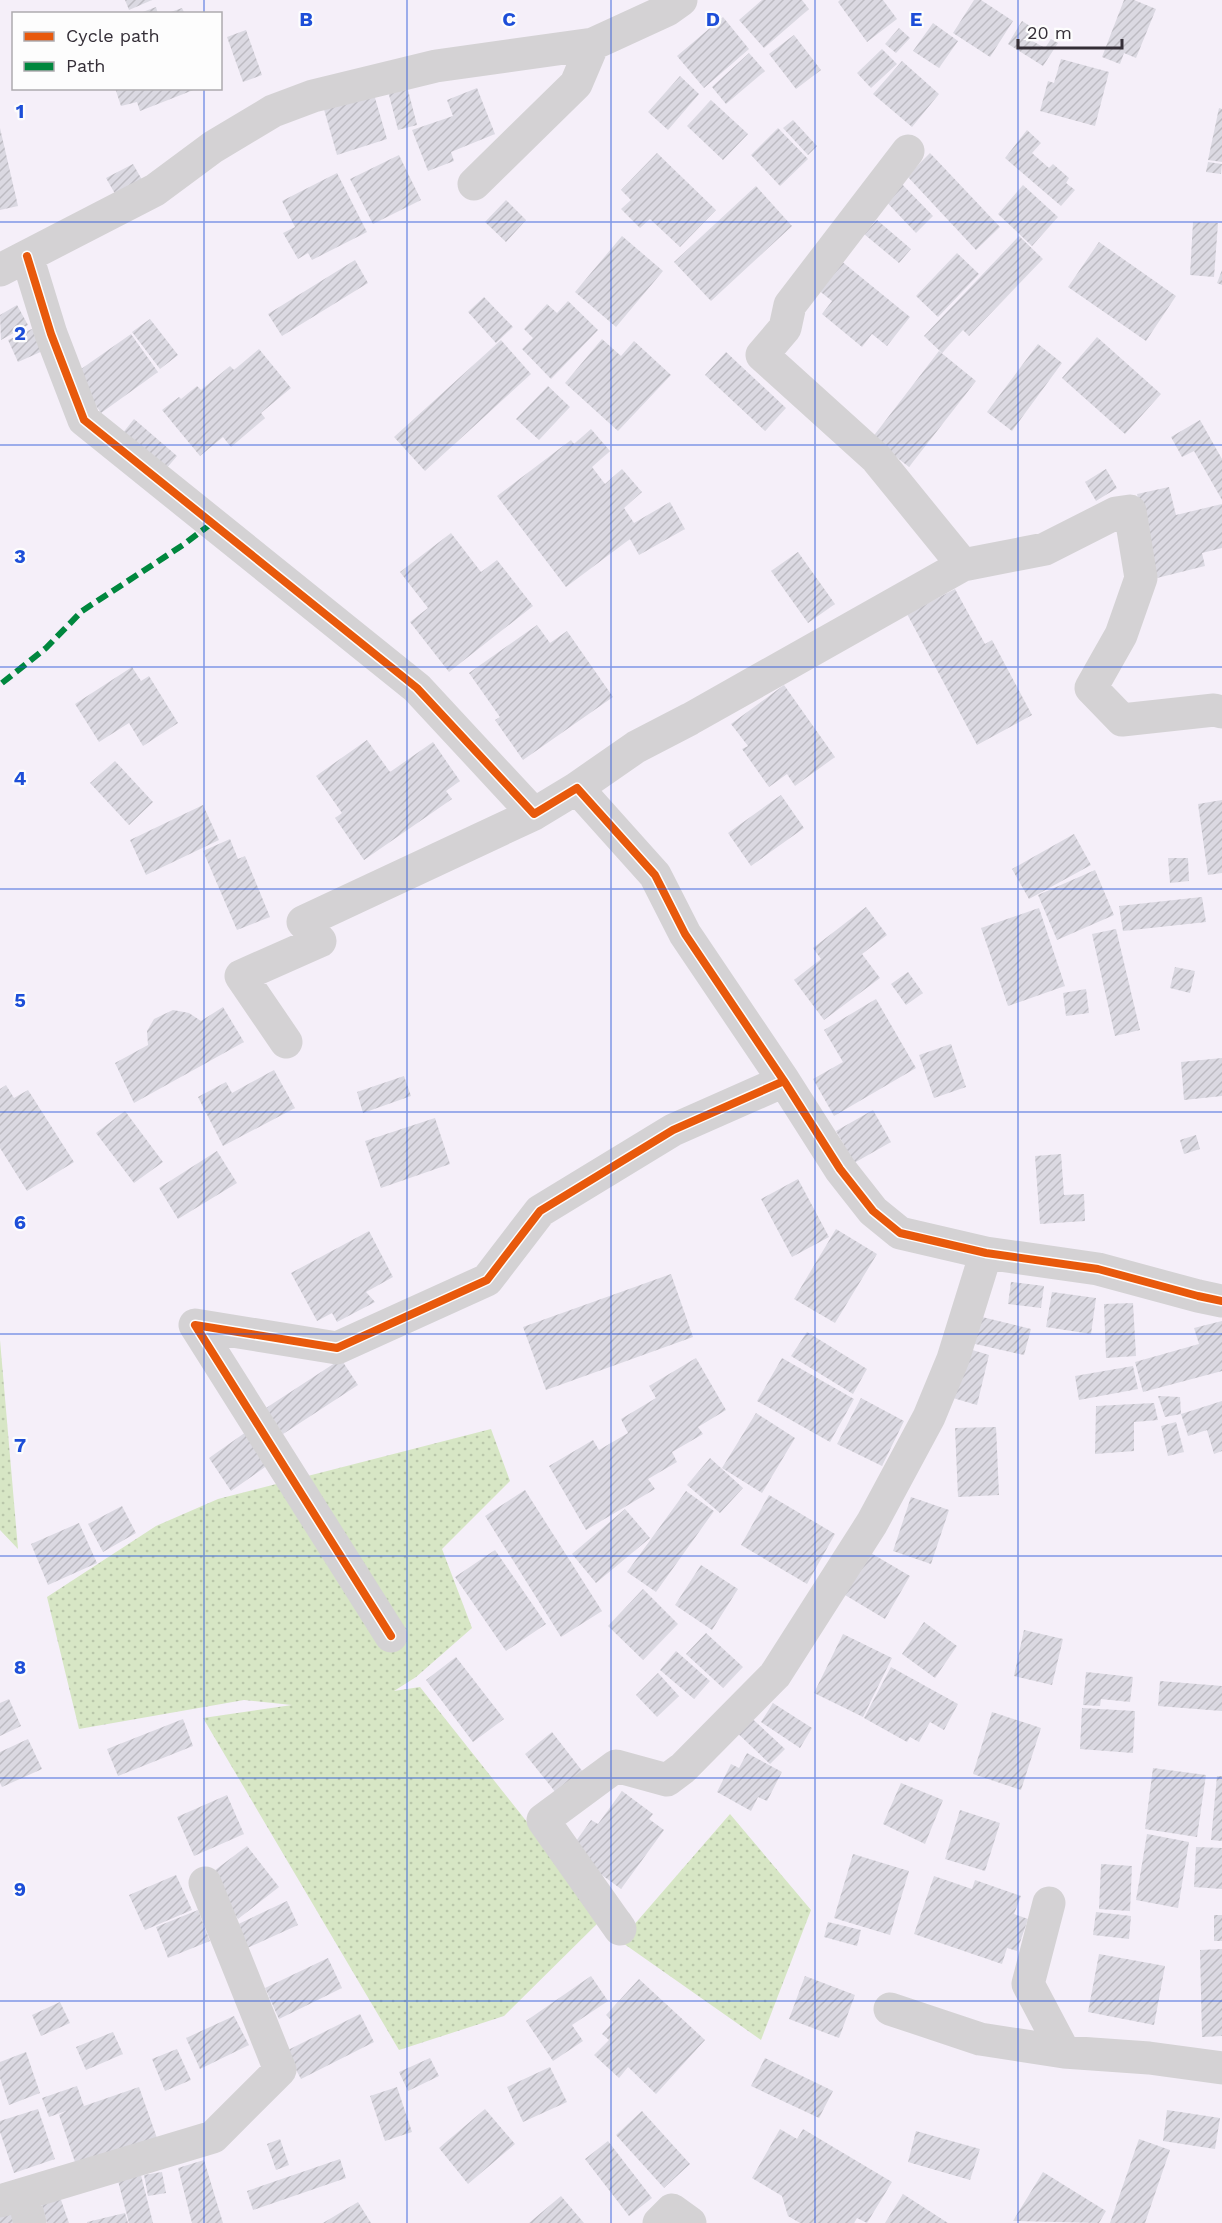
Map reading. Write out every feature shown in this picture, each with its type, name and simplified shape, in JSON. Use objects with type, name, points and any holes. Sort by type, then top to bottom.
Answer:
[{"type":"street","points":[[534,814],[417,688],[84,420],[51,334],[14,263],[155,190],[213,147],[273,111],[313,96],[436,66],[593,44],[667,10],[681,0]]},
{"type":"street","points":[[474,184],[576,84],[593,44]]},
{"type":"street","points":[[908,151],[790,305],[785,328],[762,355],[876,458],[963,565]]},
{"type":"street","points":[[286,1042],[241,976],[320,941],[303,922],[534,814],[577,788],[636,747],[963,565],[1045,549],[1116,513],[1130,512],[1141,578],[1121,635],[1091,688],[1122,720],[1214,710],[1222,712]]},
{"type":"street","points":[[577,788],[655,875],[685,934],[840,1169],[873,1211],[900,1233],[986,1253],[1098,1269],[1222,1301]]},
{"type":"street","points":[[391,1636],[195,1325],[337,1348],[487,1280],[540,1211],[673,1130],[784,1081]]},
{"type":"street","points":[[616,1923],[620,1929],[543,1820],[616,1766],[667,1780],[683,1768],[775,1675],[872,1523],[928,1418],[953,1359],[986,1253]]},
{"type":"street","points":[[18,2206],[213,2137],[280,2070],[205,1883]]},
{"type":"street","points":[[1048,1903],[1028,1984],[1064,2052]]},
{"type":"street","points":[[890,2009],[980,2039],[1064,2052],[1149,2058],[1222,2068]]},
{"type":"street","points":[[659,2223],[672,2210],[690,2223]]},
{"type":"green space","points":[[0,1340],[18,1549],[0,1530]]},
{"type":"green space","points":[[491,1429],[510,1481],[442,1549],[472,1628],[416,1677],[394,1691],[420,1687],[603,1918],[504,2016],[399,2050],[203,1718],[292,1705],[244,1700],[79,1729],[47,1597],[156,1526],[218,1499]]},
{"type":"green space","points":[[730,1814],[811,1910],[761,2040],[620,1941]]},
{"type":"building","points":[[125,0],[152,0],[129,10]]},
{"type":"building","points":[[762,0],[802,0],[809,9],[764,48],[739,20]]},
{"type":"building","points":[[840,0],[883,0],[897,19],[867,42],[838,2]]},
{"type":"building","points":[[974,0],[981,0],[1013,21],[990,57],[953,33]]},
{"type":"building","points":[[1124,0],[1134,0],[1156,9],[1136,58],[1124,53],[1120,64],[1102,57]]},
{"type":"building","points":[[156,7],[157,12],[143,12]]},
{"type":"building","points":[[182,8],[184,12],[171,12]]},
{"type":"building","points":[[723,17],[749,49],[704,88],[677,56]]},
{"type":"building","points":[[1022,21],[1033,28],[1027,38],[1045,48],[1051,39],[1058,43],[1043,66],[1008,44]]},
{"type":"building","points":[[933,23],[958,41],[939,68],[913,51]]},
{"type":"building","points":[[899,28],[910,38],[896,53],[885,44]]},
{"type":"building","points":[[246,30],[262,75],[243,82],[227,37]]},
{"type":"building","points":[[794,35],[821,70],[796,89],[769,54]]},
{"type":"building","points":[[882,49],[897,64],[871,88],[857,73]]},
{"type":"building","points":[[749,53],[765,71],[726,104],[712,87]]},
{"type":"building","points":[[1061,59],[1109,72],[1095,126],[1040,111],[1048,81],[1054,83]]},
{"type":"building","points":[[902,61],[939,94],[912,127],[873,94]]},
{"type":"building","points":[[680,76],[699,94],[668,130],[648,112]]},
{"type":"building","points":[[407,86],[417,125],[398,130],[388,91]]},
{"type":"building","points":[[477,88],[495,134],[451,152],[454,161],[428,171],[412,130],[453,116],[447,100]]},
{"type":"building","points":[[116,90],[193,90],[140,111],[137,102],[121,106]]},
{"type":"building","points":[[373,91],[387,139],[337,155],[323,106]]},
{"type":"building","points":[[711,100],[748,134],[723,160],[687,126]]},
{"type":"building","points":[[1219,108],[1222,109],[1222,162],[1208,160]]},
{"type":"building","points":[[793,120],[817,146],[808,155],[783,128]]},
{"type":"building","points":[[0,128],[18,206],[0,210]]},
{"type":"building","points":[[778,128],[808,159],[780,186],[751,155]]},
{"type":"building","points":[[1027,130],[1041,143],[1032,153],[1049,168],[1053,164],[1069,178],[1066,183],[1075,190],[1061,206],[1005,158]]},
{"type":"building","points":[[657,153],[716,210],[680,247],[650,219],[640,228],[621,209],[631,200],[621,190]]},
{"type":"building","points":[[930,153],[1000,227],[976,250],[907,176]]},
{"type":"building","points":[[399,155],[421,200],[373,224],[350,179]]},
{"type":"building","points":[[1208,162],[1222,164],[1221,174],[1206,172]]},
{"type":"building","points":[[133,164],[145,185],[118,199],[106,178]]},
{"type":"building","points":[[337,173],[367,232],[312,260],[308,253],[298,259],[283,233],[295,227],[282,201]]},
{"type":"building","points":[[896,178],[933,216],[916,233],[879,194]]},
{"type":"building","points":[[1023,185],[1058,217],[1032,246],[998,214]]},
{"type":"building","points":[[756,186],[792,226],[711,301],[674,262]]},
{"type":"building","points":[[506,200],[526,220],[506,242],[485,222]]},
{"type":"building","points":[[877,220],[911,249],[899,263],[864,234]]},
{"type":"building","points":[[1193,222],[1218,223],[1214,277],[1190,275]]},
{"type":"building","points":[[622,236],[663,271],[616,327],[575,292]]},
{"type":"building","points":[[1019,236],[1043,259],[969,336],[963,330],[942,353],[924,336]]},
{"type":"building","points":[[1099,242],[1176,296],[1146,341],[1068,287]]},
{"type":"building","points":[[957,253],[979,274],[938,317],[916,296]]},
{"type":"building","points":[[355,260],[368,283],[282,336],[268,314]]},
{"type":"building","points":[[840,260],[910,317],[887,346],[872,334],[862,347],[822,314],[832,301],[817,289]]},
{"type":"building","points":[[1222,270],[1222,285],[1217,283]]},
{"type":"building","points":[[484,297],[513,327],[496,343],[468,312]]},
{"type":"building","points":[[568,301],[598,330],[551,379],[522,349],[533,338],[524,329],[547,304],[557,313]]},
{"type":"building","points":[[17,305],[28,325],[1,340],[0,315]]},
{"type":"building","points":[[150,319],[178,355],[160,369],[132,332]]},
{"type":"building","points":[[34,328],[45,350],[18,362],[8,340]]},
{"type":"building","points":[[131,334],[158,372],[101,413],[74,374]]},
{"type":"building","points":[[1097,337],[1161,394],[1125,434],[1062,378]]},
{"type":"building","points":[[602,339],[621,356],[634,341],[671,375],[618,431],[565,383]]},
{"type":"building","points":[[501,340],[531,374],[425,471],[394,437]]},
{"type":"building","points":[[1038,344],[1062,363],[1012,431],[987,412]]},
{"type":"building","points":[[259,349],[291,388],[261,413],[265,418],[231,447],[223,437],[200,456],[162,410],[197,386],[201,390],[230,366],[234,370]]},
{"type":"building","points":[[939,351],[976,381],[909,467],[872,438]]},
{"type":"building","points":[[726,352],[786,408],[765,431],[705,375]]},
{"type":"building","points":[[548,386],[570,407],[539,440],[516,419]]},
{"type":"building","points":[[134,419],[177,456],[160,476],[118,439]]},
{"type":"building","points":[[1200,420],[1222,459],[1222,500],[1194,451],[1182,457],[1171,437]]},
{"type":"building","points":[[591,429],[610,451],[592,467],[605,484],[622,469],[642,492],[624,508],[634,523],[670,502],[685,529],[639,555],[630,539],[566,587],[497,496],[571,440],[574,444]]},
{"type":"building","points":[[1106,469],[1117,488],[1096,501],[1085,482]]},
{"type":"building","points":[[1169,487],[1176,515],[1222,504],[1222,548],[1202,553],[1205,566],[1157,578],[1137,494]]},
{"type":"building","points":[[451,533],[481,572],[497,560],[533,606],[449,672],[410,622],[428,608],[400,572]]},
{"type":"building","points":[[798,552],[835,604],[808,623],[771,571]]},
{"type":"building","points":[[955,589],[985,644],[992,640],[1032,715],[977,745],[907,614]]},
{"type":"building","points":[[537,625],[550,643],[567,631],[613,697],[523,760],[495,720],[500,717],[469,673]]},
{"type":"building","points":[[132,667],[141,681],[149,676],[178,723],[143,746],[129,723],[99,742],[75,704]]},
{"type":"building","points":[[784,685],[835,757],[795,786],[787,774],[769,787],[742,749],[748,746],[731,724]]},
{"type":"building","points":[[367,740],[390,772],[433,742],[460,781],[446,791],[452,799],[364,860],[335,818],[342,813],[316,776]]},
{"type":"building","points":[[115,761],[153,802],[129,825],[90,783]]},
{"type":"building","points":[[781,795],[804,828],[751,866],[728,833]]},
{"type":"building","points":[[1222,800],[1222,873],[1208,875],[1198,804]]},
{"type":"building","points":[[203,805],[219,840],[146,875],[130,840]]},
{"type":"building","points":[[1074,834],[1091,865],[1029,899],[1012,869]]},
{"type":"building","points":[[230,839],[238,859],[245,856],[270,917],[237,930],[203,851]]},
{"type":"building","points":[[1168,858],[1188,858],[1189,881],[1170,883]]},
{"type":"building","points":[[1095,870],[1114,915],[1057,940],[1038,895]]},
{"type":"building","points":[[1202,897],[1206,922],[1123,931],[1119,906]]},
{"type":"building","points":[[866,907],[887,935],[862,954],[880,978],[824,1020],[794,980],[821,959],[813,948]]},
{"type":"building","points":[[1039,908],[1065,986],[1008,1006],[981,928]]},
{"type":"building","points":[[1116,929],[1140,1030],[1115,1036],[1092,934]]},
{"type":"building","points":[[1175,967],[1195,971],[1190,993],[1170,988]]},
{"type":"building","points":[[908,972],[923,993],[906,1005],[891,984]]},
{"type":"building","points":[[1086,989],[1089,1013],[1066,1016],[1063,993]]},
{"type":"building","points":[[876,999],[916,1068],[834,1116],[813,1079],[843,1062],[824,1030]]},
{"type":"building","points":[[223,1007],[244,1042],[134,1103],[115,1063],[148,1045],[147,1031],[154,1019],[173,1010],[189,1013],[201,1021]]},
{"type":"building","points":[[951,1044],[966,1087],[934,1098],[919,1055]]},
{"type":"building","points":[[1222,1058],[1222,1096],[1184,1100],[1181,1062]]},
{"type":"building","points":[[274,1070],[295,1108],[223,1146],[198,1097],[226,1082],[232,1093]]},
{"type":"building","points":[[404,1076],[411,1096],[363,1113],[357,1092]]},
{"type":"building","points":[[6,1085],[14,1098],[28,1090],[74,1162],[27,1191],[0,1148],[0,1089]]},
{"type":"building","points":[[873,1110],[891,1142],[854,1163],[836,1131]]},
{"type":"building","points":[[125,1111],[163,1162],[134,1183],[96,1133]]},
{"type":"building","points":[[435,1118],[450,1164],[381,1188],[365,1141]]},
{"type":"building","points":[[1196,1135],[1200,1149],[1184,1154],[1180,1140]]},
{"type":"building","points":[[217,1151],[237,1183],[178,1219],[159,1188]]},
{"type":"building","points":[[1061,1154],[1064,1195],[1084,1194],[1085,1221],[1040,1224],[1035,1156]]},
{"type":"building","points":[[798,1179],[829,1237],[792,1257],[761,1199]]},
{"type":"building","points":[[836,1229],[877,1254],[835,1323],[794,1299]]},
{"type":"building","points":[[369,1231],[393,1277],[366,1292],[375,1302],[337,1322],[332,1313],[317,1321],[291,1273]]},
{"type":"building","points":[[671,1274],[693,1337],[546,1390],[523,1327]]},
{"type":"building","points":[[1011,1282],[1044,1286],[1041,1308],[1008,1304]]},
{"type":"building","points":[[1052,1292],[1096,1298],[1091,1334],[1046,1327]]},
{"type":"building","points":[[1133,1303],[1136,1356],[1106,1358],[1104,1304]]},
{"type":"building","points":[[978,1316],[1031,1329],[1024,1355],[971,1343]]},
{"type":"building","points":[[1222,1321],[1222,1371],[1143,1392],[1135,1362],[1199,1344],[1194,1328]]},
{"type":"building","points":[[807,1332],[867,1369],[853,1394],[791,1356]]},
{"type":"building","points":[[966,1348],[989,1355],[977,1405],[953,1398]]},
{"type":"building","points":[[696,1358],[726,1410],[698,1427],[703,1434],[672,1452],[677,1462],[648,1479],[655,1489],[586,1530],[549,1466],[593,1440],[599,1450],[628,1433],[621,1419],[656,1398],[649,1386]]},
{"type":"building","points":[[782,1358],[854,1399],[830,1442],[757,1401]]},
{"type":"building","points":[[341,1359],[358,1385],[283,1434],[266,1408]]},
{"type":"building","points":[[1133,1366],[1138,1389],[1079,1400],[1075,1376]]},
{"type":"building","points":[[1158,1396],[1180,1397],[1181,1414],[1165,1417]]},
{"type":"building","points":[[861,1398],[904,1421],[882,1466],[837,1444]]},
{"type":"building","points":[[1222,1401],[1222,1451],[1214,1454],[1207,1430],[1188,1436],[1181,1414]]},
{"type":"building","points":[[1154,1403],[1158,1420],[1134,1422],[1134,1451],[1095,1454],[1096,1406]]},
{"type":"building","points":[[756,1413],[795,1438],[762,1493],[722,1468]]},
{"type":"building","points":[[1176,1422],[1184,1452],[1168,1456],[1161,1426]]},
{"type":"building","points":[[996,1427],[999,1495],[958,1497],[955,1428]]},
{"type":"building","points":[[246,1432],[268,1465],[231,1491],[209,1458]]},
{"type":"building","points":[[710,1458],[743,1488],[720,1513],[687,1485]]},
{"type":"building","points":[[525,1490],[602,1611],[561,1637],[485,1516]]},
{"type":"building","points":[[686,1491],[714,1511],[656,1592],[627,1572]]},
{"type":"building","points":[[769,1495],[835,1534],[807,1584],[741,1545]]},
{"type":"building","points":[[911,1497],[949,1510],[931,1564],[893,1551]]},
{"type":"building","points":[[122,1506],[136,1533],[103,1552],[88,1524]]},
{"type":"building","points":[[625,1509],[650,1538],[596,1583],[572,1554]]},
{"type":"building","points":[[79,1523],[97,1563],[48,1585],[31,1544]]},
{"type":"building","points":[[864,1549],[910,1576],[885,1619],[840,1592]]},
{"type":"building","points":[[495,1550],[546,1624],[506,1651],[455,1577]]},
{"type":"building","points":[[701,1565],[738,1589],[712,1630],[675,1605]]},
{"type":"building","points":[[643,1589],[678,1624],[643,1660],[608,1626]]},
{"type":"building","points":[[924,1622],[957,1646],[935,1678],[902,1654]]},
{"type":"building","points":[[1024,1630],[1063,1639],[1052,1685],[1014,1676]]},
{"type":"building","points":[[706,1633],[743,1667],[723,1688],[686,1654]]},
{"type":"building","points":[[843,1634],[892,1658],[863,1717],[814,1693]]},
{"type":"building","points":[[676,1651],[710,1681],[694,1699],[660,1670]]},
{"type":"building","points":[[456,1657],[504,1719],[473,1742],[426,1680]]},
{"type":"building","points":[[891,1667],[958,1704],[944,1730],[930,1722],[919,1742],[910,1737],[907,1742],[864,1718]]},
{"type":"building","points":[[1086,1672],[1133,1677],[1130,1702],[1101,1699],[1100,1706],[1083,1705]]},
{"type":"building","points":[[658,1673],[679,1696],[657,1717],[636,1695]]},
{"type":"building","points":[[1160,1681],[1222,1686],[1222,1711],[1158,1706]]},
{"type":"building","points":[[9,1699],[21,1726],[0,1736],[0,1703]]},
{"type":"building","points":[[773,1703],[812,1728],[800,1748],[761,1722]]},
{"type":"building","points":[[1082,1708],[1135,1711],[1133,1753],[1080,1749]]},
{"type":"building","points":[[992,1712],[1041,1728],[1021,1790],[973,1774]]},
{"type":"building","points":[[746,1713],[785,1749],[770,1764],[732,1728]]},
{"type":"building","points":[[183,1719],[193,1746],[118,1776],[107,1749]]},
{"type":"building","points":[[552,1732],[583,1772],[556,1793],[525,1754]]},
{"type":"building","points":[[28,1739],[42,1769],[2,1787],[0,1752]]},
{"type":"building","points":[[747,1753],[782,1772],[767,1801],[758,1797],[751,1811],[717,1792],[731,1764],[739,1768]]},
{"type":"building","points":[[1153,1768],[1206,1775],[1197,1837],[1145,1829]]},
{"type":"building","points":[[1217,1776],[1222,1776],[1222,1841],[1211,1840]]},
{"type":"building","points":[[901,1783],[943,1800],[925,1844],[883,1824]]},
{"type":"building","points":[[622,1791],[653,1814],[649,1819],[664,1830],[621,1889],[569,1851],[591,1820],[598,1824]]},
{"type":"building","points":[[227,1795],[244,1834],[194,1856],[177,1817]]},
{"type":"building","points":[[960,1810],[1000,1823],[985,1871],[945,1859]]},
{"type":"building","points":[[1147,1834],[1189,1842],[1178,1908],[1136,1900]]},
{"type":"building","points":[[247,1846],[279,1887],[238,1919],[206,1877]]},
{"type":"building","points":[[1196,1847],[1222,1848],[1222,1889],[1194,1887]]},
{"type":"building","points":[[853,1854],[909,1871],[890,1935],[834,1918]]},
{"type":"building","points":[[1101,1864],[1132,1866],[1130,1911],[1099,1909]]},
{"type":"building","points":[[176,1875],[192,1910],[145,1930],[129,1895]]},
{"type":"building","points":[[934,1876],[972,1889],[975,1880],[1021,1896],[1014,1914],[1028,1919],[1017,1951],[1007,1948],[1002,1964],[914,1934]]},
{"type":"building","points":[[287,1901],[298,1925],[243,1950],[232,1927]]},
{"type":"building","points":[[198,1910],[210,1941],[168,1958],[156,1927]]},
{"type":"building","points":[[1096,1912],[1131,1916],[1129,1939],[1093,1935]]},
{"type":"building","points":[[1214,1915],[1222,1915],[1222,1941],[1214,1941]]},
{"type":"building","points":[[828,1922],[861,1930],[857,1946],[824,1937]]},
{"type":"building","points":[[1222,1949],[1222,2036],[1202,2037],[1200,1950]]},
{"type":"building","points":[[1099,1954],[1165,1966],[1154,2025],[1088,2012]]},
{"type":"building","points":[[328,1958],[342,1988],[279,2019],[265,1988]]},
{"type":"building","points":[[591,1976],[608,2001],[572,2025],[583,2041],[553,2061],[526,2021]]},
{"type":"building","points":[[805,1976],[855,1995],[839,2038],[789,2019]]},
{"type":"building","points":[[639,1979],[705,2040],[656,2094],[628,2067],[619,2078],[594,2055],[609,2040],[602,2034],[613,2022],[606,2015]]},
{"type":"building","points":[[60,2002],[70,2023],[41,2036],[32,2015]]},
{"type":"building","points":[[360,2014],[374,2042],[301,2079],[286,2051]]},
{"type":"building","points":[[234,2016],[249,2045],[200,2069],[186,2038]]},
{"type":"building","points":[[113,2032],[123,2054],[86,2070],[76,2047]]},
{"type":"building","points":[[177,2049],[191,2080],[165,2091],[152,2059]]},
{"type":"building","points":[[26,2052],[40,2093],[9,2105],[0,2078],[0,2062]]},
{"type":"building","points":[[430,2058],[439,2076],[408,2091],[399,2072]]},
{"type":"building","points":[[765,2058],[833,2091],[819,2118],[751,2086]]},
{"type":"building","points":[[550,2067],[567,2102],[523,2122],[507,2087]]},
{"type":"building","points":[[77,2086],[84,2106],[139,2087],[157,2138],[76,2165],[59,2115],[66,2111],[49,2117],[42,2098]]},
{"type":"building","points":[[397,2087],[412,2132],[385,2141],[370,2096]]},
{"type":"building","points":[[38,2109],[55,2159],[14,2173],[0,2132],[0,2121]]},
{"type":"building","points":[[485,2109],[515,2144],[468,2184],[439,2148]]},
{"type":"building","points":[[1167,2110],[1220,2118],[1215,2149],[1163,2141]]},
{"type":"building","points":[[642,2111],[690,2164],[664,2188],[616,2135]]},
{"type":"building","points":[[780,2129],[797,2139],[803,2129],[892,2182],[867,2223],[857,2218],[854,2223],[800,2223],[788,2216],[782,2196],[752,2178]]},
{"type":"building","points":[[916,2131],[980,2149],[970,2180],[908,2162]]},
{"type":"building","points":[[280,2139],[289,2165],[276,2170],[267,2144]]},
{"type":"building","points":[[1139,2139],[1170,2150],[1145,2223],[1110,2223]]},
{"type":"building","points":[[608,2141],[652,2198],[629,2216],[585,2159]]},
{"type":"building","points":[[340,2159],[346,2178],[253,2210],[247,2191]]},
{"type":"building","points":[[204,2160],[223,2223],[192,2223],[178,2168]]},
{"type":"building","points":[[162,2172],[166,2193],[148,2196],[144,2175]]},
{"type":"building","points":[[1043,2172],[1106,2211],[1099,2223],[1013,2221]]},
{"type":"building","points":[[141,2175],[153,2223],[129,2223],[118,2181]]},
{"type":"building","points":[[903,2194],[948,2223],[885,2223]]},
{"type":"building","points":[[561,2196],[584,2223],[529,2223]]},
{"type":"building","points":[[60,2197],[69,2223],[47,2223],[41,2203]]},
{"type":"building","points":[[358,2202],[371,2223],[323,2223]]},
{"type":"building","points":[[15,2205],[20,2223],[0,2223],[0,2209]]},
{"type":"building","points":[[125,2213],[128,2223],[87,2223],[87,2222]]},
{"type":"marked path","points":[[2,683],[46,648],[82,611],[183,545],[212,523]]},
{"type":"cycle path","points":[[27,256],[51,334],[84,420],[417,688],[534,814],[577,788],[655,875],[685,934],[840,1169],[873,1211],[900,1233],[986,1253],[1098,1269],[1222,1301]]},
{"type":"cycle path","points":[[391,1636],[195,1325],[337,1348],[487,1280],[540,1211],[673,1130],[784,1081]]}]
